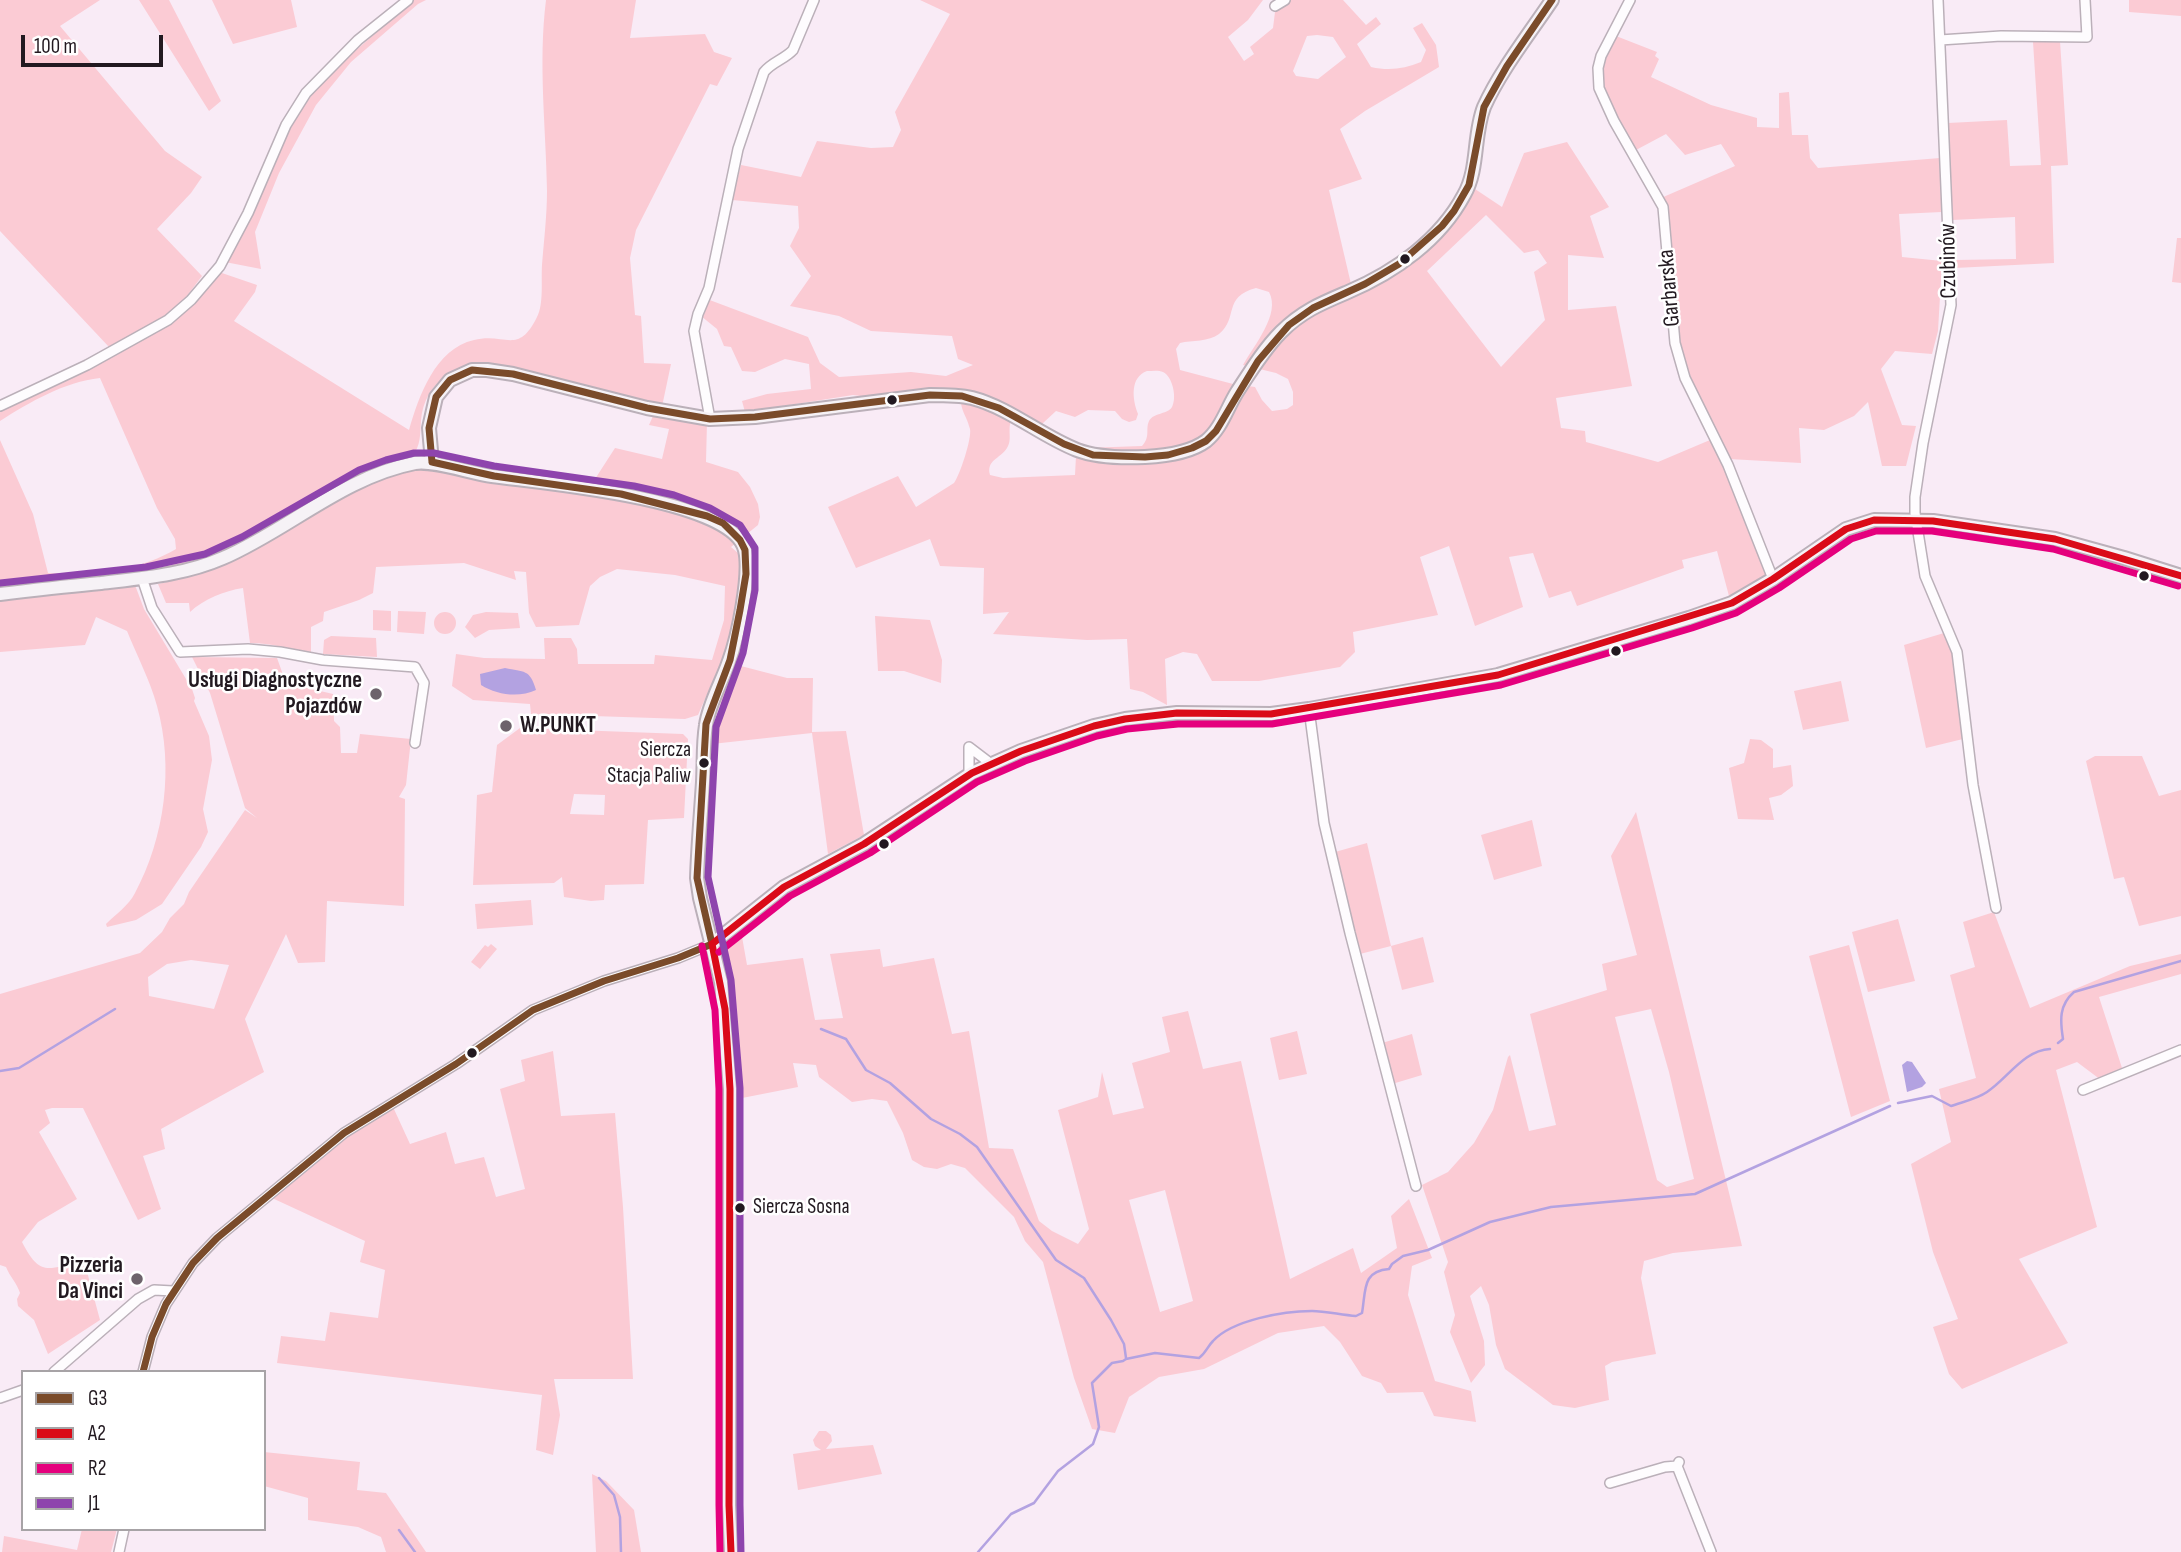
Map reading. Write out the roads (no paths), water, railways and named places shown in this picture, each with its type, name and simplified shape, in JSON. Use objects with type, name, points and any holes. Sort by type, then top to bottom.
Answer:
[{"type":"street","points":[[0,406],[87,365],[168,320],[191,300],[220,266],[248,214],[286,125],[306,93],[358,40],[408,0]]},
{"type":"street","points":[[710,419],[694,331],[698,313],[709,288],[738,149],[764,72],[793,50],[814,0]]},
{"type":"street","points":[[1275,6],[1286,0]]},
{"type":"street","points":[[432,462],[429,428],[436,397],[450,380],[472,370],[513,374],[648,408],[710,419],[755,417],[930,395],[959,396],[982,402],[1066,445],[1093,454],[1121,458],[1146,457],[1193,448],[1206,441],[1218,427],[1241,387],[1280,333],[1313,306],[1382,274],[1425,246],[1464,196],[1485,106],[1552,0]]},
{"type":"street","name":"Garbarska","points":[[1630,0],[1601,56],[1598,68],[1599,88],[1614,121],[1663,207],[1675,342],[1685,378],[1728,465],[1773,579]]},
{"type":"street","name":"Czubinów","points":[[1938,0],[1951,305],[1923,443],[1915,496],[1916,519],[1925,576],[1957,652],[1972,773],[1996,908]]},
{"type":"street","points":[[1940,40],[2001,36],[2087,37],[2085,0]]},
{"type":"street","points":[[0,594],[173,574],[206,565],[255,542],[299,514],[367,478],[410,465],[432,462],[470,472],[621,494],[655,502],[723,523],[740,540],[745,550],[746,574],[735,639],[706,724],[697,878],[721,982],[730,1089],[729,1505],[732,1552]]},
{"type":"street","points":[[144,1370],[152,1337],[173,1291],[205,1249],[344,1133],[456,1064],[519,1018],[562,997],[712,944],[772,894],[864,844],[990,763],[1063,736],[1125,719],[1177,713],[1270,713],[1309,709],[1498,675],[1713,610],[1747,595],[1846,529],[1874,520],[1916,519],[2055,539],[2181,576]]},
{"type":"street","points":[[142,578],[152,608],[180,652],[248,649],[323,660],[415,667],[424,683],[415,743]]},
{"type":"street","points":[[1309,709],[1324,823],[1416,1186]]},
{"type":"street","points":[[969,775],[969,747],[990,763]]},
{"type":"street","points":[[2083,1090],[2181,1050]]},
{"type":"street","points":[[56,1370],[138,1299],[154,1290],[173,1291]]},
{"type":"street","points":[[0,1398],[21,1391]]},
{"type":"street","points":[[1609,1483],[1678,1464],[1712,1552]]},
{"type":"street","points":[[119,1552],[124,1531]]},
{"type":"waterway","points":[[2058,1043],[2063,1039],[2063,1008],[2074,992],[2181,961]]},
{"type":"waterway","points":[[0,1071],[19,1068],[115,1009]]},
{"type":"waterway","points":[[821,1029],[846,1039],[866,1070],[890,1083],[931,1119],[960,1134],[977,1147],[1056,1260],[1084,1278],[1124,1344],[1126,1358]]},
{"type":"waterway","points":[[1898,1103],[1932,1096],[1951,1106],[1974,1098],[1994,1086],[2032,1054],[2050,1049]]},
{"type":"waterway","points":[[978,1552],[1011,1514],[1034,1503],[1058,1471],[1093,1444],[1099,1427],[1092,1383],[1112,1363],[1155,1353],[1199,1358],[1213,1341],[1233,1327],[1273,1315],[1312,1311],[1356,1316],[1362,1313],[1365,1289],[1370,1278],[1374,1273],[1389,1269],[1403,1256],[1428,1250],[1490,1222],[1551,1207],[1695,1194],[1890,1106]]},
{"type":"waterway","points":[[599,1478],[614,1495],[620,1517],[621,1552]]},
{"type":"waterway","points":[[399,1530],[415,1552]]},
{"type":"place","name":"Usługi Diagnostyczne Pojazdów","points":[[376,694]]},
{"type":"place","name":"W.PUNKT","points":[[506,726]]},
{"type":"place","name":"Siercza Stacja Paliw","points":[[704,763]]},
{"type":"place","name":"Siercza Sosna","points":[[740,1208]]},
{"type":"place","name":"Pizzeria Da Vinci","points":[[137,1279]]}]
